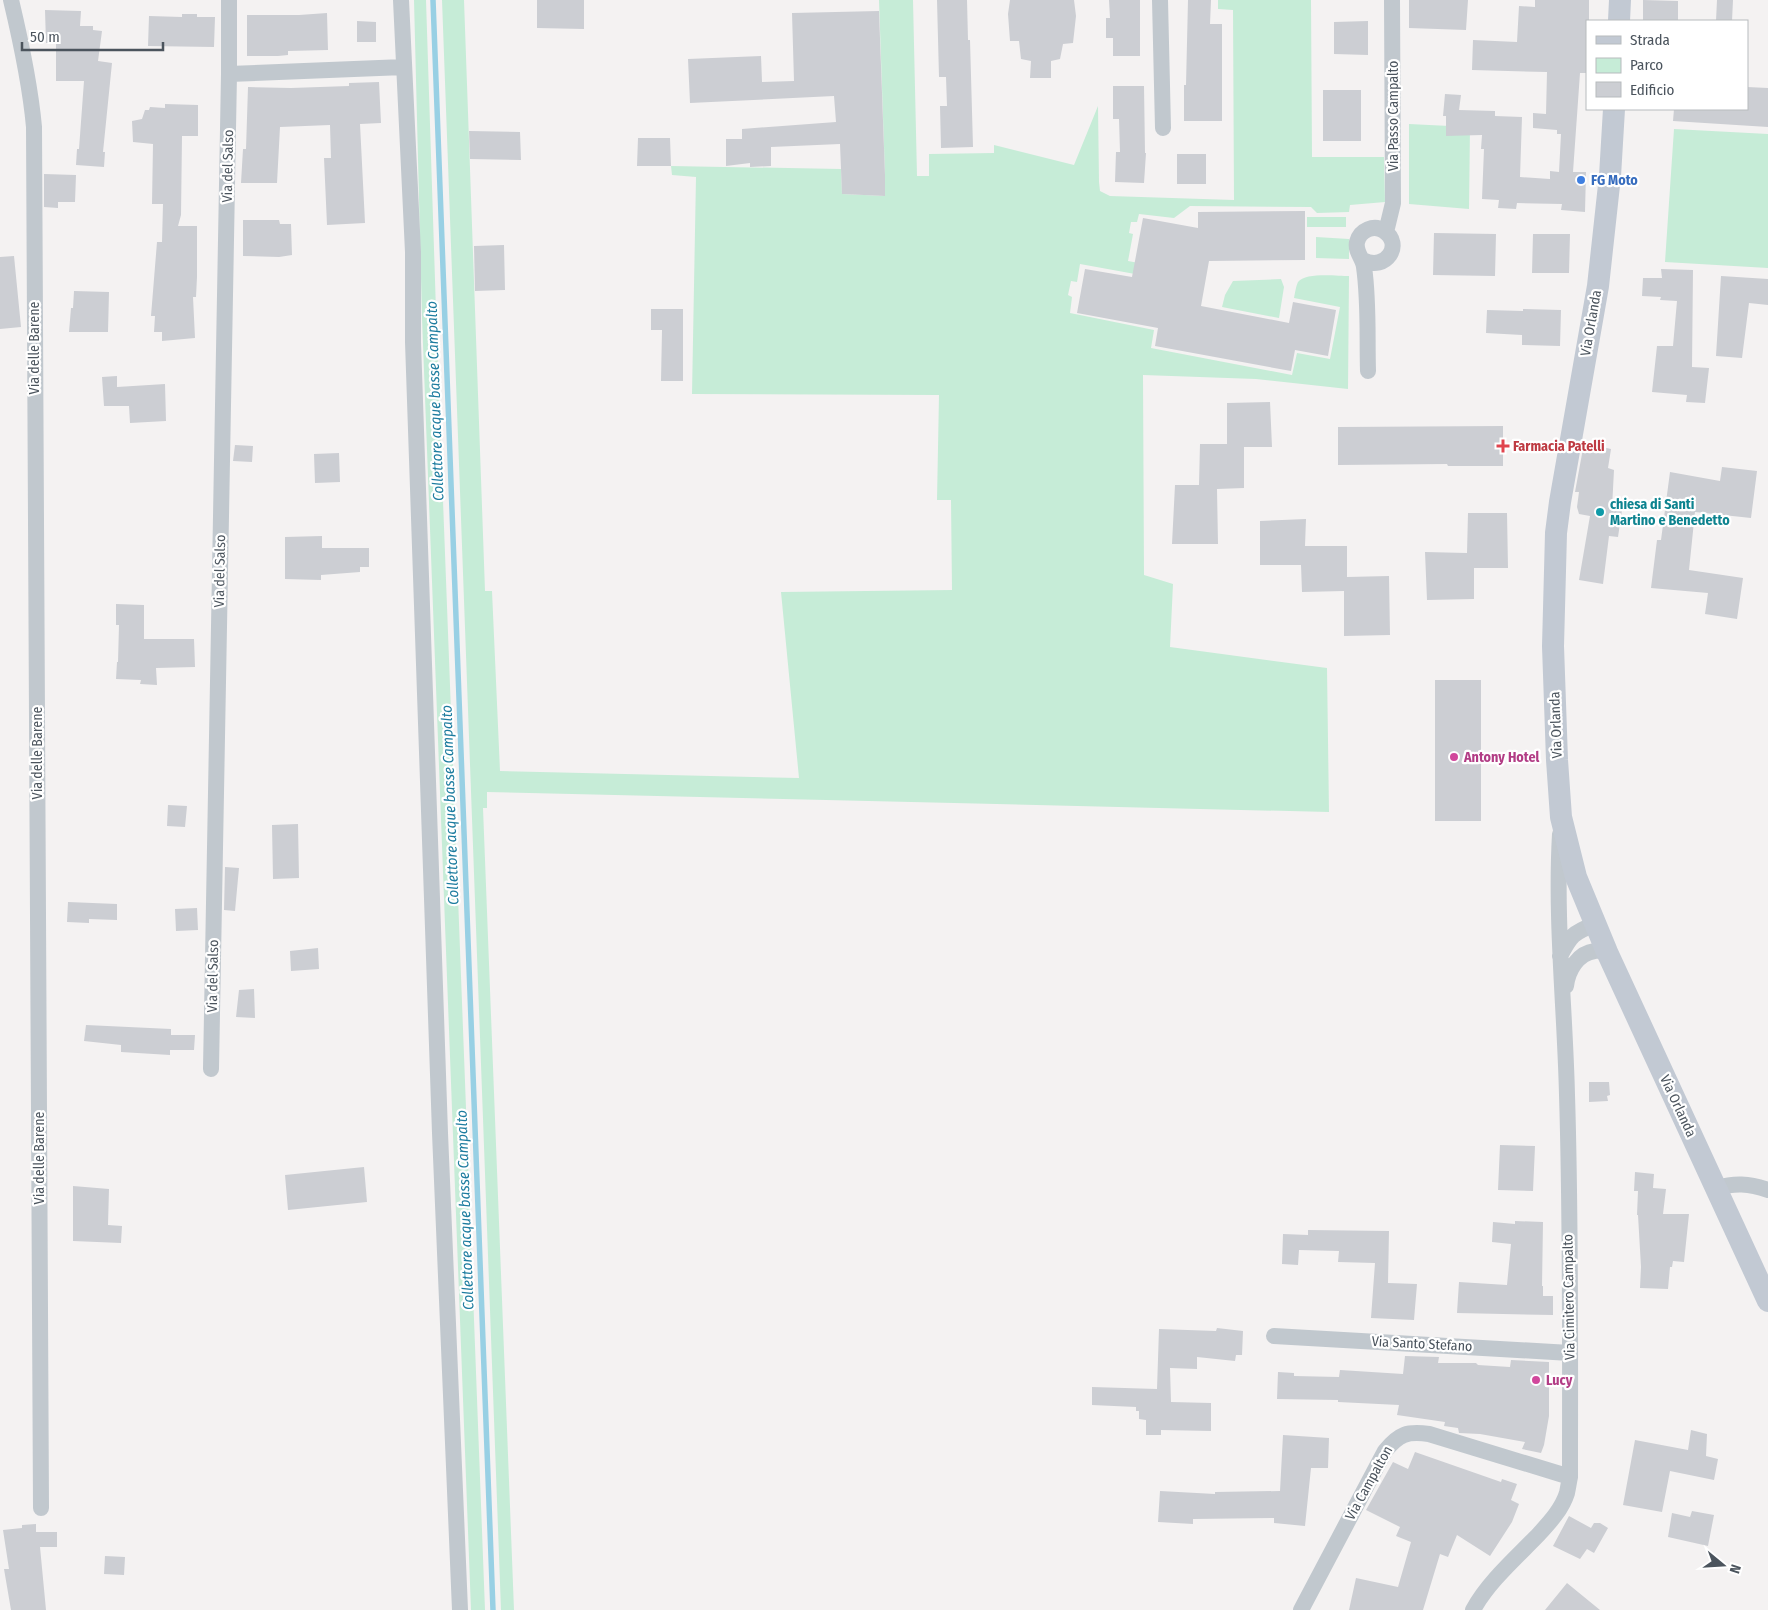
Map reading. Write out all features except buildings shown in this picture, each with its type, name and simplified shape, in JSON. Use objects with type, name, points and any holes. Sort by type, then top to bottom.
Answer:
[{"type":"main road","points":[[1619,20],[1620,0]]},
{"type":"main road","name":"Via Orlanda","points":[[1614,110],[1610,176],[1598,286],[1556,533],[1553,646],[1561,818],[1576,877],[1595,924],[1768,1301]]},
{"type":"street","name":"Via delle Barene","points":[[11,0],[24,54],[34,127],[40,1508]]},
{"type":"street","name":"Via del Salso","points":[[211,1069],[229,0]]},
{"type":"street","points":[[401,0],[413,252],[413,352],[440,1133],[460,1610]]},
{"type":"street","points":[[1160,0],[1162,128]]},
{"type":"street","name":"Via Passo Campalto","points":[[1363,260],[1369,264],[1383,262],[1392,251],[1390,237],[1386,232],[1393,203],[1392,0]]},
{"type":"street","points":[[229,74],[404,67]]},
{"type":"street","points":[[1368,371],[1366,282],[1363,260],[1356,248],[1360,235],[1366,230],[1373,228],[1386,232]]},
{"type":"street","name":"Via Cimitero Campalto","points":[[1473,1610],[1490,1587],[1560,1509],[1567,1494],[1570,1477],[1567,1098],[1558,876],[1561,818]]},
{"type":"street","points":[[1560,956],[1570,938],[1578,931],[1595,924]]},
{"type":"street","name":"Via Cimitero Campalto","points":[[1564,1011],[1566,982],[1573,964],[1584,955],[1595,950],[1607,952]]},
{"type":"street","points":[[1716,1188],[1744,1184],[1768,1190]]},
{"type":"street","name":"Via Santo Stefano","points":[[1274,1336],[1570,1353]]},
{"type":"street","name":"Via Campalton","points":[[1301,1610],[1385,1451],[1394,1440],[1405,1434],[1416,1432],[1429,1434],[1570,1477]]},
{"type":"green space","points":[[414,0],[426,0],[437,342],[485,1610],[471,1610],[422,318]]},
{"type":"green space","points":[[442,0],[464,0],[485,591],[492,591],[500,771],[799,778],[781,592],[952,590],[951,500],[937,500],[939,395],[692,394],[696,177],[672,175],[671,166],[841,169],[842,194],[885,196],[879,0],[913,0],[917,176],[929,176],[929,154],[994,153],[994,145],[1074,165],[1098,106],[1100,191],[1110,196],[1234,200],[1233,10],[1218,9],[1218,0],[1311,0],[1312,157],[1384,157],[1385,202],[1350,205],[1349,212],[1317,213],[1311,207],[1190,206],[1174,218],[1139,214],[1137,222],[1131,222],[1129,233],[1133,234],[1128,261],[1166,268],[1146,276],[1080,264],[1077,282],[1071,281],[1068,295],[1072,297],[1070,313],[1154,330],[1151,348],[1292,375],[1297,353],[1330,359],[1340,307],[1294,298],[1298,282],[1307,277],[1314,276],[1349,276],[1348,389],[1256,379],[1143,375],[1144,575],[1173,584],[1170,647],[1327,668],[1329,812],[487,792],[487,808],[483,808],[514,1610],[501,1610]]},
{"type":"green space","points":[[1409,124],[1470,127],[1469,209],[1409,204]]},
{"type":"green space","points":[[1674,129],[1768,134],[1768,268],[1665,262]]},
{"type":"green space","points":[[1307,217],[1346,217],[1346,227],[1307,227]]},
{"type":"green space","points":[[1316,237],[1349,239],[1349,259],[1316,258]]},
{"type":"green space","points":[[1281,279],[1284,287],[1279,318],[1222,307],[1225,295],[1233,281]]},
{"type":"waterway","name":"Collettore acque basse Campalto","points":[[433,0],[493,1610]]},
{"type":"place","name":"FG Moto","points":[[1581,180]]},
{"type":"place","name":"Farmacia Patelli","points":[[1503,446]]},
{"type":"place","name":"chiesa di Santi Martino e Benedetto","points":[[1600,512]]},
{"type":"place","name":"Antony Hotel","points":[[1454,757]]},
{"type":"place","name":"Lucy","points":[[1536,1380]]}]
